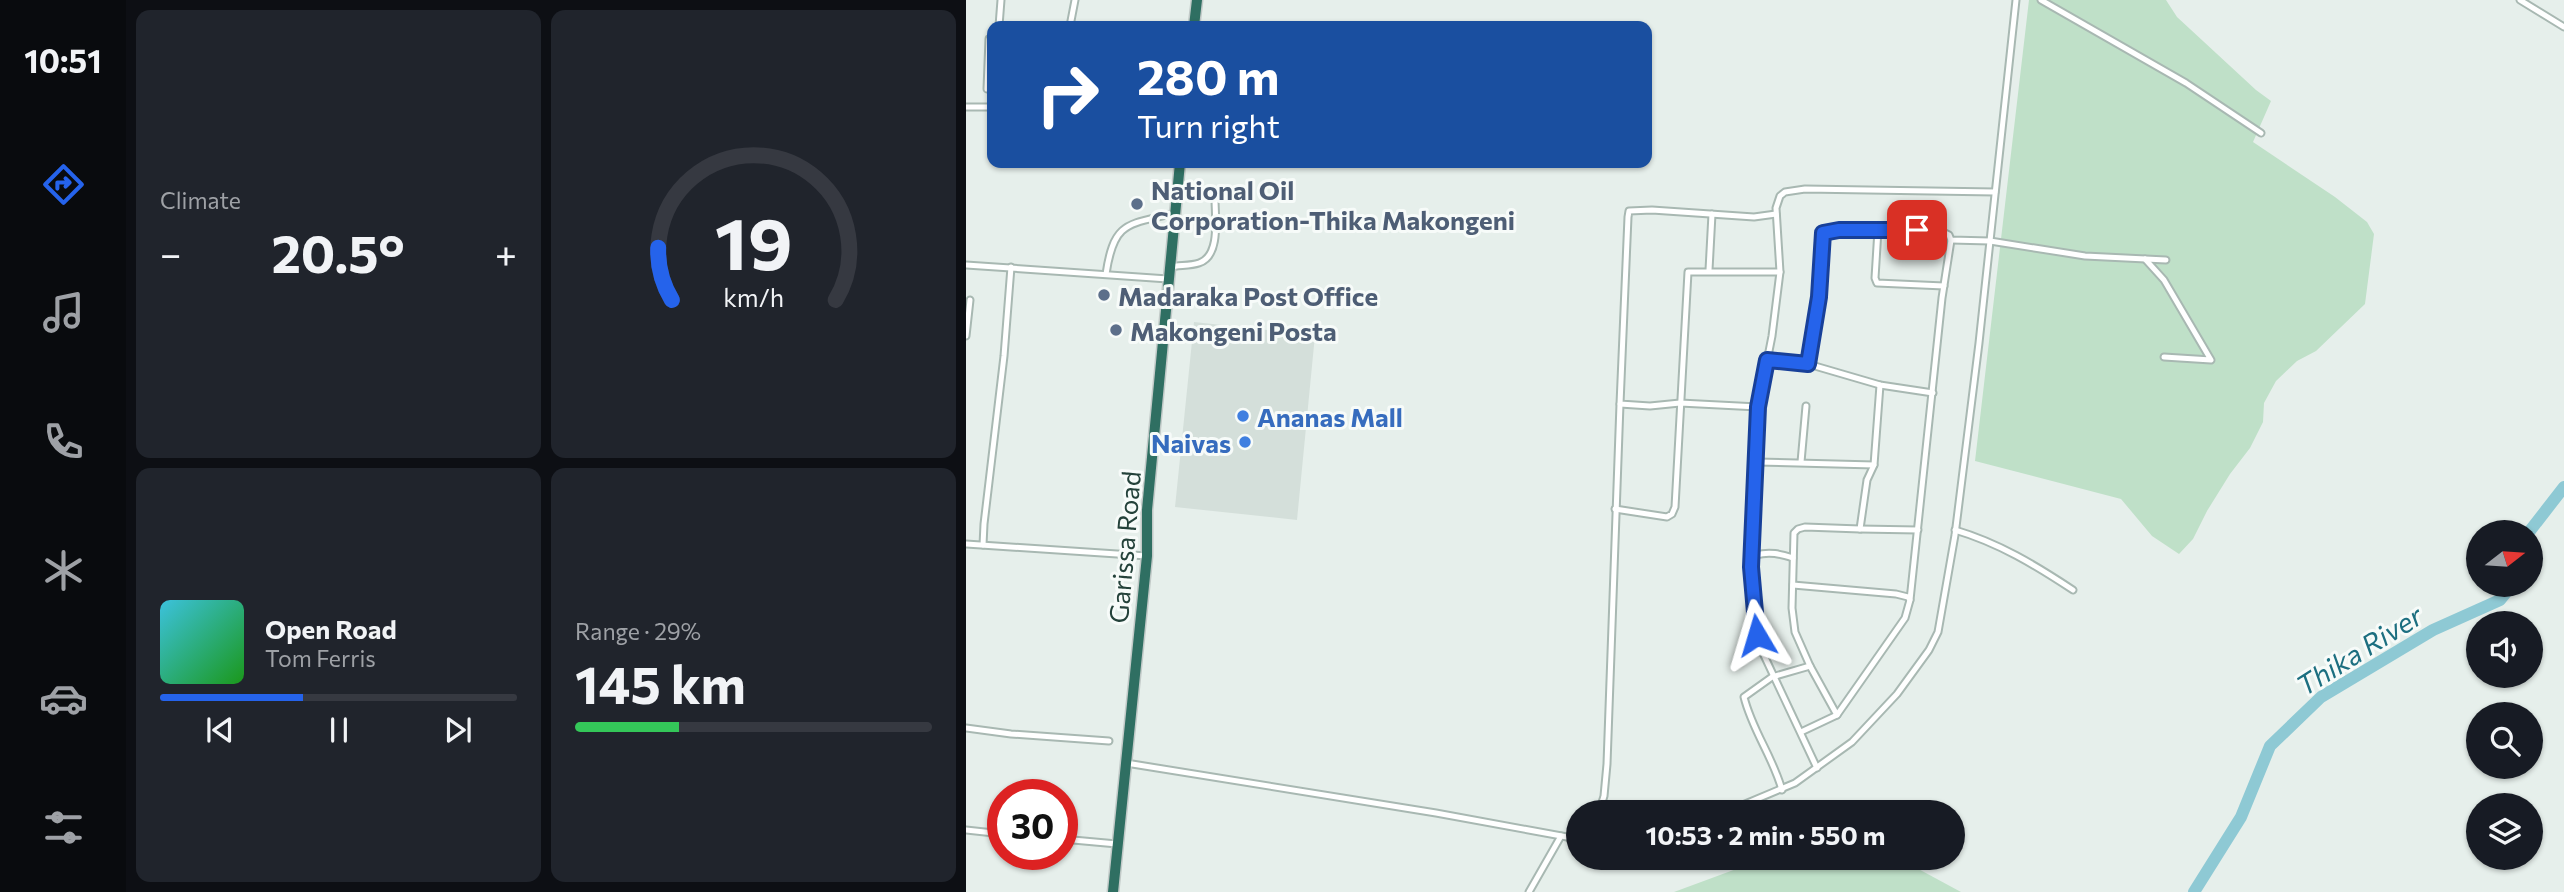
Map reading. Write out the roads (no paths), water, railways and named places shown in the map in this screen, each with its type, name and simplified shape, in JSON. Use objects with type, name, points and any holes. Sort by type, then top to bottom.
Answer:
[{"type":"highway","points":[[1195,21],[1197,0]]},
{"type":"highway","name":"Garissa Road","points":[[1113,892],[1147,556],[1147,510],[1180,168]]},
{"type":"street","points":[[999,21],[1001,0]]},
{"type":"street","points":[[1071,21],[1075,0]]},
{"type":"street","points":[[1757,800],[1782,790],[1852,741],[1879,713],[1929,650],[1938,632],[1955,530],[2016,0]]},
{"type":"street","points":[[2041,0],[2186,83],[2261,133]]},
{"type":"street","points":[[2520,0],[2564,27]]},
{"type":"street","points":[[966,107],[987,107]]},
{"type":"street","points":[[1817,768],[1772,677],[1757,635],[1751,567],[1758,407],[1780,272],[1776,214],[1780,196],[1791,190],[1995,192]]},
{"type":"street","points":[[1170,267],[1201,262],[1211,252],[1215,231],[1215,200]]},
{"type":"street","points":[[1604,800],[1629,211],[1652,209],[1764,217],[1776,214]]},
{"type":"street","points":[[1106,274],[1109,254],[1119,231],[1126,225],[1175,213]]},
{"type":"street","points":[[1709,270],[1712,214]]},
{"type":"street","points":[[1801,732],[1837,715],[1905,618],[1910,600],[1951,240],[1946,232],[1839,230],[1823,233],[1819,297],[1808,364]]},
{"type":"street","points":[[1878,230],[1877,282],[1944,286]]},
{"type":"street","points":[[1951,240],[1990,241],[2085,256],[2166,260]]},
{"type":"street","points":[[2145,259],[2164,280],[2211,360],[2164,357]]},
{"type":"street","points":[[966,265],[1168,279]]},
{"type":"street","points":[[983,545],[1011,267]]},
{"type":"street","points":[[1615,509],[1667,517],[1675,507],[1688,272],[1780,272]]},
{"type":"street","points":[[966,336],[970,300]]},
{"type":"street","points":[[1767,360],[1808,364],[1880,385],[1933,393]]},
{"type":"street","points":[[1860,529],[1867,480],[1874,465],[1880,385]]},
{"type":"street","points":[[1620,404],[1650,406],[1680,402],[1758,407]]},
{"type":"street","points":[[1801,462],[1806,406]]},
{"type":"street","points":[[1757,462],[1874,465]]},
{"type":"street","points":[[1837,715],[1795,632],[1792,608],[1794,533],[1805,527],[1918,530]]},
{"type":"street","points":[[1955,530],[2007,550],[2073,590]]},
{"type":"street","points":[[966,544],[1147,556]]},
{"type":"street","points":[[1751,567],[1755,557],[1763,553],[1782,554],[1793,558]]},
{"type":"street","points":[[1793,585],[1896,594],[1910,600]]},
{"type":"street","points":[[1782,790],[1773,763],[1750,718],[1744,697],[1772,677],[1810,666]]},
{"type":"street","points":[[966,728],[1109,741]]},
{"type":"street","points":[[1126,763],[1566,837]]},
{"type":"street","points":[[966,830],[987,832]]},
{"type":"street","points":[[1529,892],[1561,836]]},
{"type":"street","points":[[1078,840],[1117,844]]},
{"type":"waterway","name":"Thika River","points":[[2538,520],[2564,487]]},
{"type":"waterway","name":"Thika River","points":[[2194,892],[2241,817],[2270,746],[2321,697],[2433,630],[2502,597]]},
{"type":"place","name":"National Oil Corporation-Thika Makongeni","points":[[1137,204]]},
{"type":"place","name":"Madaraka Post Office","points":[[1104,295]]},
{"type":"place","name":"Makongeni Posta","points":[[1116,330]]},
{"type":"place","name":"Ananas Mall","points":[[1243,416]]},
{"type":"place","name":"Naivas","points":[[1245,442]]}]
